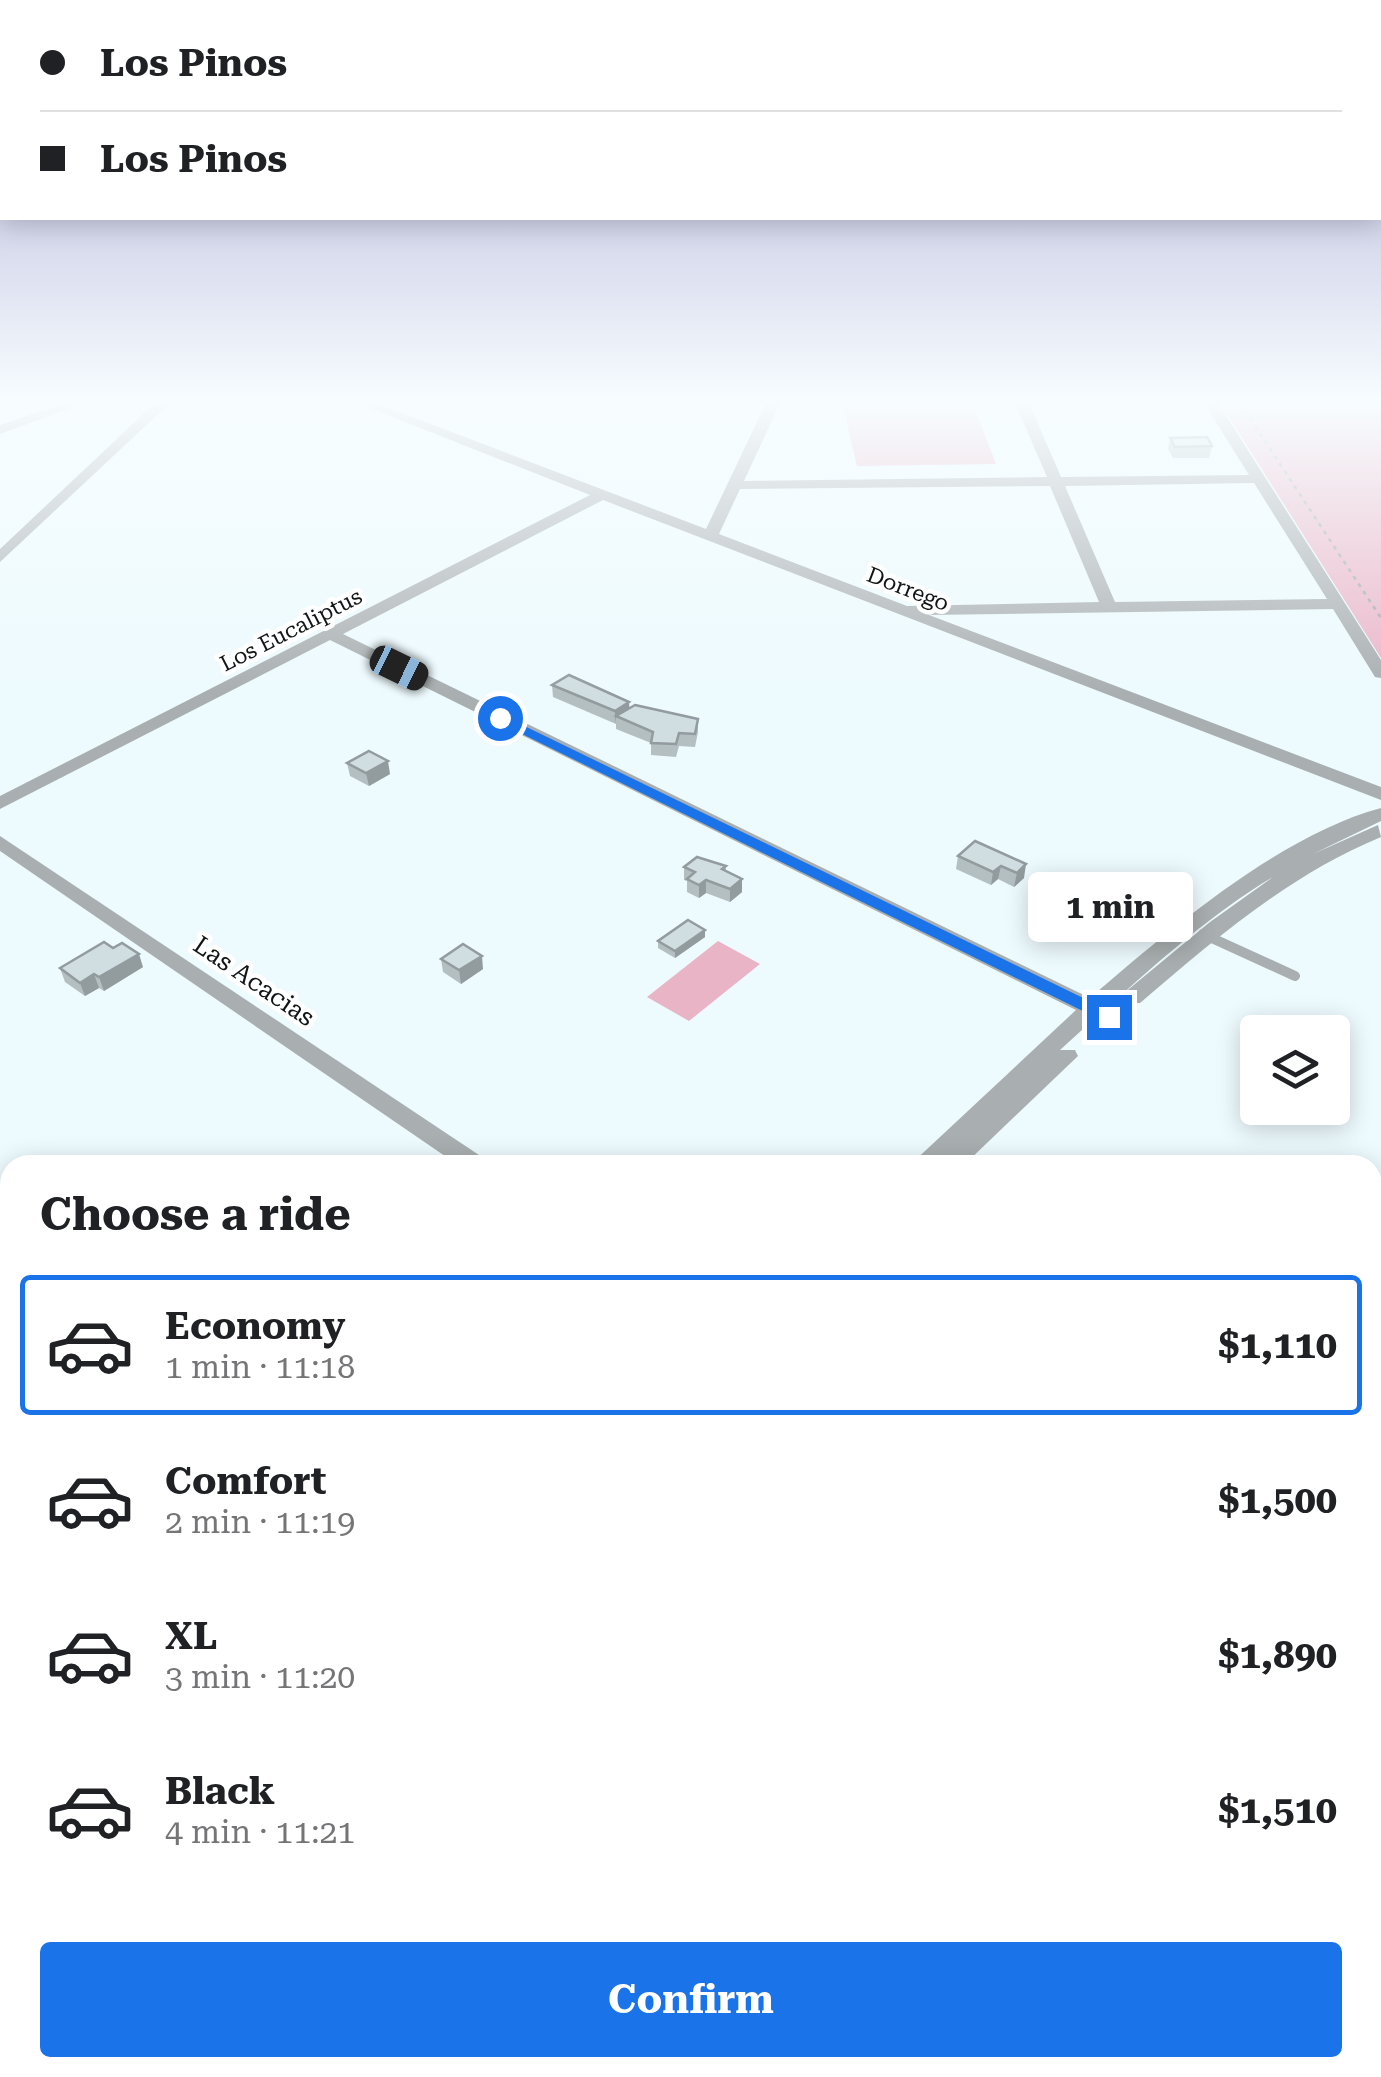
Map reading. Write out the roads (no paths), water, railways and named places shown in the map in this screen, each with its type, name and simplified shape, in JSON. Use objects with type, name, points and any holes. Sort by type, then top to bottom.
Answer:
[{"type":"street","points":[[0,557],[60,500]]},
{"type":"street","name":"Los Eucaliptus","points":[[0,803],[593,500]]},
{"type":"street","name":"Dorrego","points":[[611,500],[1381,794]]},
{"type":"street","points":[[710,537],[730,500]]},
{"type":"street","points":[[1063,500],[1108,606]]},
{"type":"street","points":[[1273,500],[1381,673]]},
{"type":"street","points":[[900,610],[1338,604]]},
{"type":"street","points":[[332,635],[1101,1014]]},
{"type":"street","points":[[934,1155],[1199,930],[1295,855],[1342,828],[1381,814]]},
{"type":"street","points":[[1199,930],[1310,865],[1381,830]]},
{"type":"street","name":"Las Acacias","points":[[0,842],[461,1155]]},
{"type":"street","points":[[958,1155],[1101,1014]]},
{"type":"lane","points":[[1199,930],[1296,976]]}]
